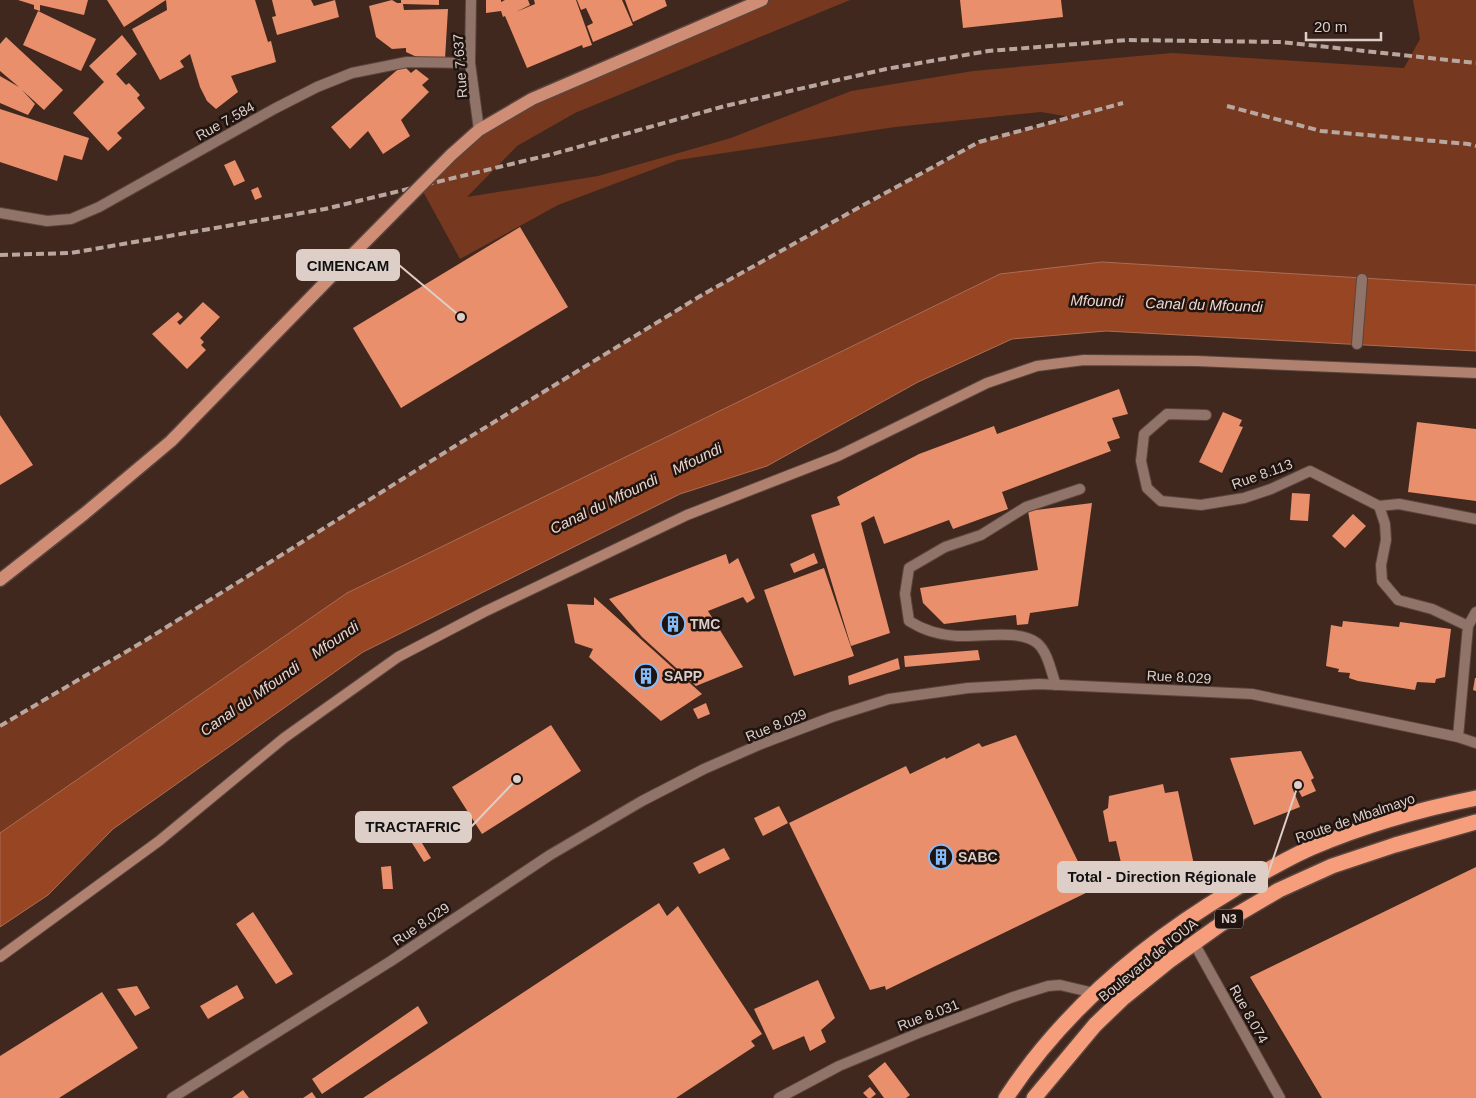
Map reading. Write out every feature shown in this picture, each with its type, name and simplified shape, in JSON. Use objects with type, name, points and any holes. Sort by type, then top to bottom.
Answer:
[{"type":"highway","name":"Route de Mbalmayo","points":[[1006,1098],[1057,1031],[1094,994],[1148,946],[1207,905],[1266,870],[1313,847],[1394,818],[1476,798]]},
{"type":"highway","name":"Boulevard de l'OUA","points":[[1034,1098],[1095,1024],[1122,998],[1194,942],[1221,924],[1279,890],[1332,866],[1395,845],[1476,822]]},
{"type":"main road","points":[[0,580],[84,514],[171,441],[451,155],[479,130],[532,99],[762,0]]},
{"type":"main road","points":[[0,957],[159,841],[284,738],[398,657],[484,612],[679,519],[838,456],[987,383],[1038,366],[1084,360],[1197,361],[1476,373]]},
{"type":"street","name":"Rue 7.637","points":[[471,0],[470,63],[479,130]]},
{"type":"street","name":"Rue 7.584","points":[[0,213],[47,221],[71,218],[98,207],[274,109],[317,87],[352,73],[407,62],[470,63]]},
{"type":"street","points":[[1357,344],[1362,279]]},
{"type":"street","name":"Rue 8.113","points":[[1206,415],[1167,414],[1144,434],[1141,461],[1147,488],[1161,501],[1201,505],[1244,498],[1271,489],[1310,471],[1379,506],[1399,504],[1476,519]]},
{"type":"street","points":[[1056,685],[1043,650],[1036,642],[1017,636],[956,636],[922,629],[909,621],[905,594],[909,568],[945,547],[981,536],[1026,508],[1080,489]]},
{"type":"street","points":[[1379,506],[1385,524],[1386,540],[1381,565],[1382,581],[1398,600],[1432,609],[1468,626]]},
{"type":"street","points":[[1458,737],[1468,626],[1476,612]]},
{"type":"street","name":"Rue 8.029","points":[[172,1098],[391,961],[550,855],[642,801],[704,769],[762,744],[832,717],[889,699],[968,688],[1039,684],[1252,694],[1458,737],[1476,743]]},
{"type":"street","name":"Rue 8.074","points":[[1194,942],[1280,1098]]},
{"type":"street","name":"Rue 8.031","points":[[779,1098],[839,1066],[1013,997],[1048,986],[1060,986],[1094,994]]},
{"type":"shaded area","points":[[762,0],[850,0],[575,113],[517,146],[467,197],[598,176],[731,138],[851,91],[973,71],[1172,53],[1404,68],[1420,39],[1413,0],[1476,0],[1476,285],[1102,262],[1000,274],[347,593],[0,833],[0,726],[146,640],[455,446],[702,295],[979,142],[1071,117],[1041,112],[895,127],[678,160],[558,205],[460,259],[420,186],[479,130]]},
{"type":"water","points":[[1102,262],[1476,285],[1476,351],[1106,331],[1012,339],[918,382],[767,466],[680,494],[363,652],[113,829],[48,895],[0,927],[0,833],[347,593],[1000,274]]},
{"type":"building","points":[[18,0],[88,0],[84,15],[40,5],[40,11],[34,9],[34,5]]},
{"type":"building","points":[[107,0],[166,0],[124,27]]},
{"type":"building","points":[[166,0],[255,0],[268,42],[271,41],[276,62],[231,76],[238,92],[216,109],[207,101],[200,87],[190,54],[180,61],[184,67],[160,80],[132,29],[167,10]]},
{"type":"building","points":[[272,0],[311,0],[314,6],[335,0],[339,17],[277,35],[272,17],[276,16]]},
{"type":"building","points":[[392,0],[401,3],[401,0],[439,0],[439,5],[403,4],[404,10],[448,9],[445,59],[419,58],[406,52],[406,48],[392,49],[376,37],[369,6]]},
{"type":"building","points":[[486,0],[501,0],[501,2],[505,0],[528,0],[530,5],[516,12],[535,4],[534,0],[576,0],[592,45],[583,48],[582,45],[527,68],[505,16],[503,17],[501,11],[486,13]]},
{"type":"building","points":[[577,0],[622,0],[633,25],[593,42],[587,26],[593,23],[586,8],[581,10]]},
{"type":"building","points":[[625,0],[665,0],[667,6],[633,22]]},
{"type":"building","points":[[960,0],[1061,0],[1063,17],[963,28]]},
{"type":"building","points":[[38,11],[96,39],[81,71],[23,45]]},
{"type":"building","points":[[122,35],[137,54],[116,74],[126,85],[129,83],[140,95],[137,98],[145,108],[117,133],[122,138],[108,151],[73,113],[104,82],[89,66]]},
{"type":"building","points":[[6,37],[63,90],[44,110],[22,90],[35,104],[28,115],[0,103],[0,76],[19,87],[0,71],[0,44]]},
{"type":"building","points":[[403,65],[411,73],[416,69],[429,79],[422,85],[429,92],[401,120],[410,136],[383,154],[368,131],[350,149],[331,127]]},
{"type":"building","points":[[0,109],[89,138],[82,160],[64,155],[57,181],[0,162]]},
{"type":"building","points":[[235,160],[245,181],[234,186],[224,165]]},
{"type":"building","points":[[258,187],[262,197],[255,200],[251,190]]},
{"type":"building","points":[[520,227],[568,307],[401,408],[353,328]]},
{"type":"building","points":[[203,302],[220,317],[200,338],[204,342],[201,345],[206,350],[187,369],[152,334],[178,312],[183,317],[177,322],[180,325]]},
{"type":"building","points":[[1119,389],[1128,414],[1112,418],[1120,438],[1107,442],[1111,451],[1002,492],[1008,509],[953,529],[949,520],[884,544],[874,516],[861,523],[890,633],[851,646],[811,515],[840,505],[837,497],[919,454],[994,426],[997,434]]},
{"type":"building","points":[[1223,412],[1242,420],[1239,426],[1243,427],[1222,473],[1199,462]]},
{"type":"building","points":[[0,415],[33,465],[0,485]]},
{"type":"building","points":[[1417,422],[1476,429],[1476,501],[1408,492]]},
{"type":"building","points":[[1292,493],[1310,494],[1308,521],[1290,520]]},
{"type":"building","points":[[1092,503],[1078,606],[1030,613],[1028,624],[1017,625],[1016,615],[944,624],[923,603],[920,588],[1038,570],[1028,511]]},
{"type":"building","points":[[1353,514],[1366,526],[1345,548],[1332,536]]},
{"type":"building","points":[[814,553],[818,563],[794,573],[790,564]]},
{"type":"building","name":"TMC","points":[[726,554],[729,564],[738,558],[755,598],[747,603],[743,597],[708,611],[743,667],[696,686],[642,637],[609,599]]},
{"type":"building","points":[[824,568],[854,656],[794,676],[764,590]]},
{"type":"building","name":"SAPP","points":[[594,597],[702,694],[661,721],[589,657],[593,649],[575,643],[567,604],[594,605]]},
{"type":"building","points":[[1343,621],[1399,627],[1400,622],[1451,629],[1445,677],[1436,679],[1435,683],[1417,682],[1415,690],[1358,681],[1349,678],[1350,673],[1338,672],[1339,669],[1326,666],[1331,625],[1342,627]]},
{"type":"building","points":[[978,650],[980,660],[905,667],[904,656]]},
{"type":"building","points":[[898,658],[900,669],[849,685],[848,676]]},
{"type":"building","points":[[1476,678],[1476,691],[1473,690]]},
{"type":"building","points":[[706,703],[710,714],[698,719],[693,709]]},
{"type":"building","points":[[551,725],[581,771],[482,834],[452,787]]},
{"type":"building","name":"SABC","points":[[1016,735],[1092,890],[886,990],[885,986],[870,990],[789,823],[906,766],[910,774],[979,743],[982,747]]},
{"type":"building","points":[[1301,751],[1314,778],[1311,780],[1316,791],[1302,797],[1296,786],[1292,787],[1300,807],[1254,825],[1230,758]]},
{"type":"building","points":[[1163,784],[1165,793],[1178,791],[1196,874],[1127,889],[1116,841],[1109,842],[1103,811],[1108,808],[1109,796]]},
{"type":"building","points":[[779,806],[788,823],[763,836],[754,818]]},
{"type":"building","points":[[419,838],[431,858],[424,862],[412,843]]},
{"type":"building","points":[[724,848],[730,859],[699,874],[693,863]]},
{"type":"building","points":[[391,866],[393,889],[383,889],[381,867]]},
{"type":"building","points":[[1476,867],[1476,1098],[1322,1098],[1250,977]]},
{"type":"building","points":[[659,903],[667,916],[678,906],[762,1034],[751,1041],[755,1046],[676,1098],[363,1098]]},
{"type":"building","points":[[253,912],[293,974],[276,984],[236,924]]},
{"type":"building","points":[[818,980],[835,1018],[821,1030],[826,1042],[810,1051],[804,1036],[773,1050],[754,1009]]},
{"type":"building","points":[[237,985],[244,998],[208,1019],[200,1006]]},
{"type":"building","points":[[137,986],[150,1008],[135,1016],[117,989]]},
{"type":"building","points":[[102,992],[138,1048],[59,1098],[0,1098],[0,1056]]},
{"type":"building","points":[[418,1006],[428,1023],[322,1094],[312,1079]]},
{"type":"building","points":[[885,1062],[910,1095],[906,1098],[884,1098],[868,1076]]},
{"type":"building","points":[[870,1087],[876,1094],[868,1098],[863,1093]]},
{"type":"building","points":[[243,1090],[249,1098],[232,1098]]},
{"type":"building","points":[[312,1092],[316,1098],[303,1098]]},
{"type":"railway","points":[[0,255],[71,253],[325,209],[553,154],[725,106],[886,69],[988,51],[1127,40],[1281,42],[1476,63]]},
{"type":"railway","points":[[0,726],[146,640],[455,446],[702,295],[858,208],[979,142],[1123,103]]},
{"type":"railway","points":[[1227,106],[1321,131],[1476,146]]},
{"type":"place","name":"CIMENCAM","points":[[461,317]]},
{"type":"place","name":"TMC","points":[[673,624]]},
{"type":"place","name":"SAPP","points":[[646,676]]},
{"type":"place","name":"TRACTAFRIC","points":[[517,779]]},
{"type":"place","name":"Total - Direction Régionale","points":[[1298,785]]},
{"type":"place","name":"SABC","points":[[941,857]]},
{"type":"water label","name":"Mfoundi","points":[[1097,301]]},
{"type":"water label","name":"Canal du Mfoundi","points":[[1204,305]]},
{"type":"water label","name":"Mfoundi","points":[[697,459]]},
{"type":"water label","name":"Canal du Mfoundi","points":[[604,504]]},
{"type":"water label","name":"Mfoundi","points":[[335,640]]},
{"type":"water label","name":"Canal du Mfoundi","points":[[250,699]]}]
